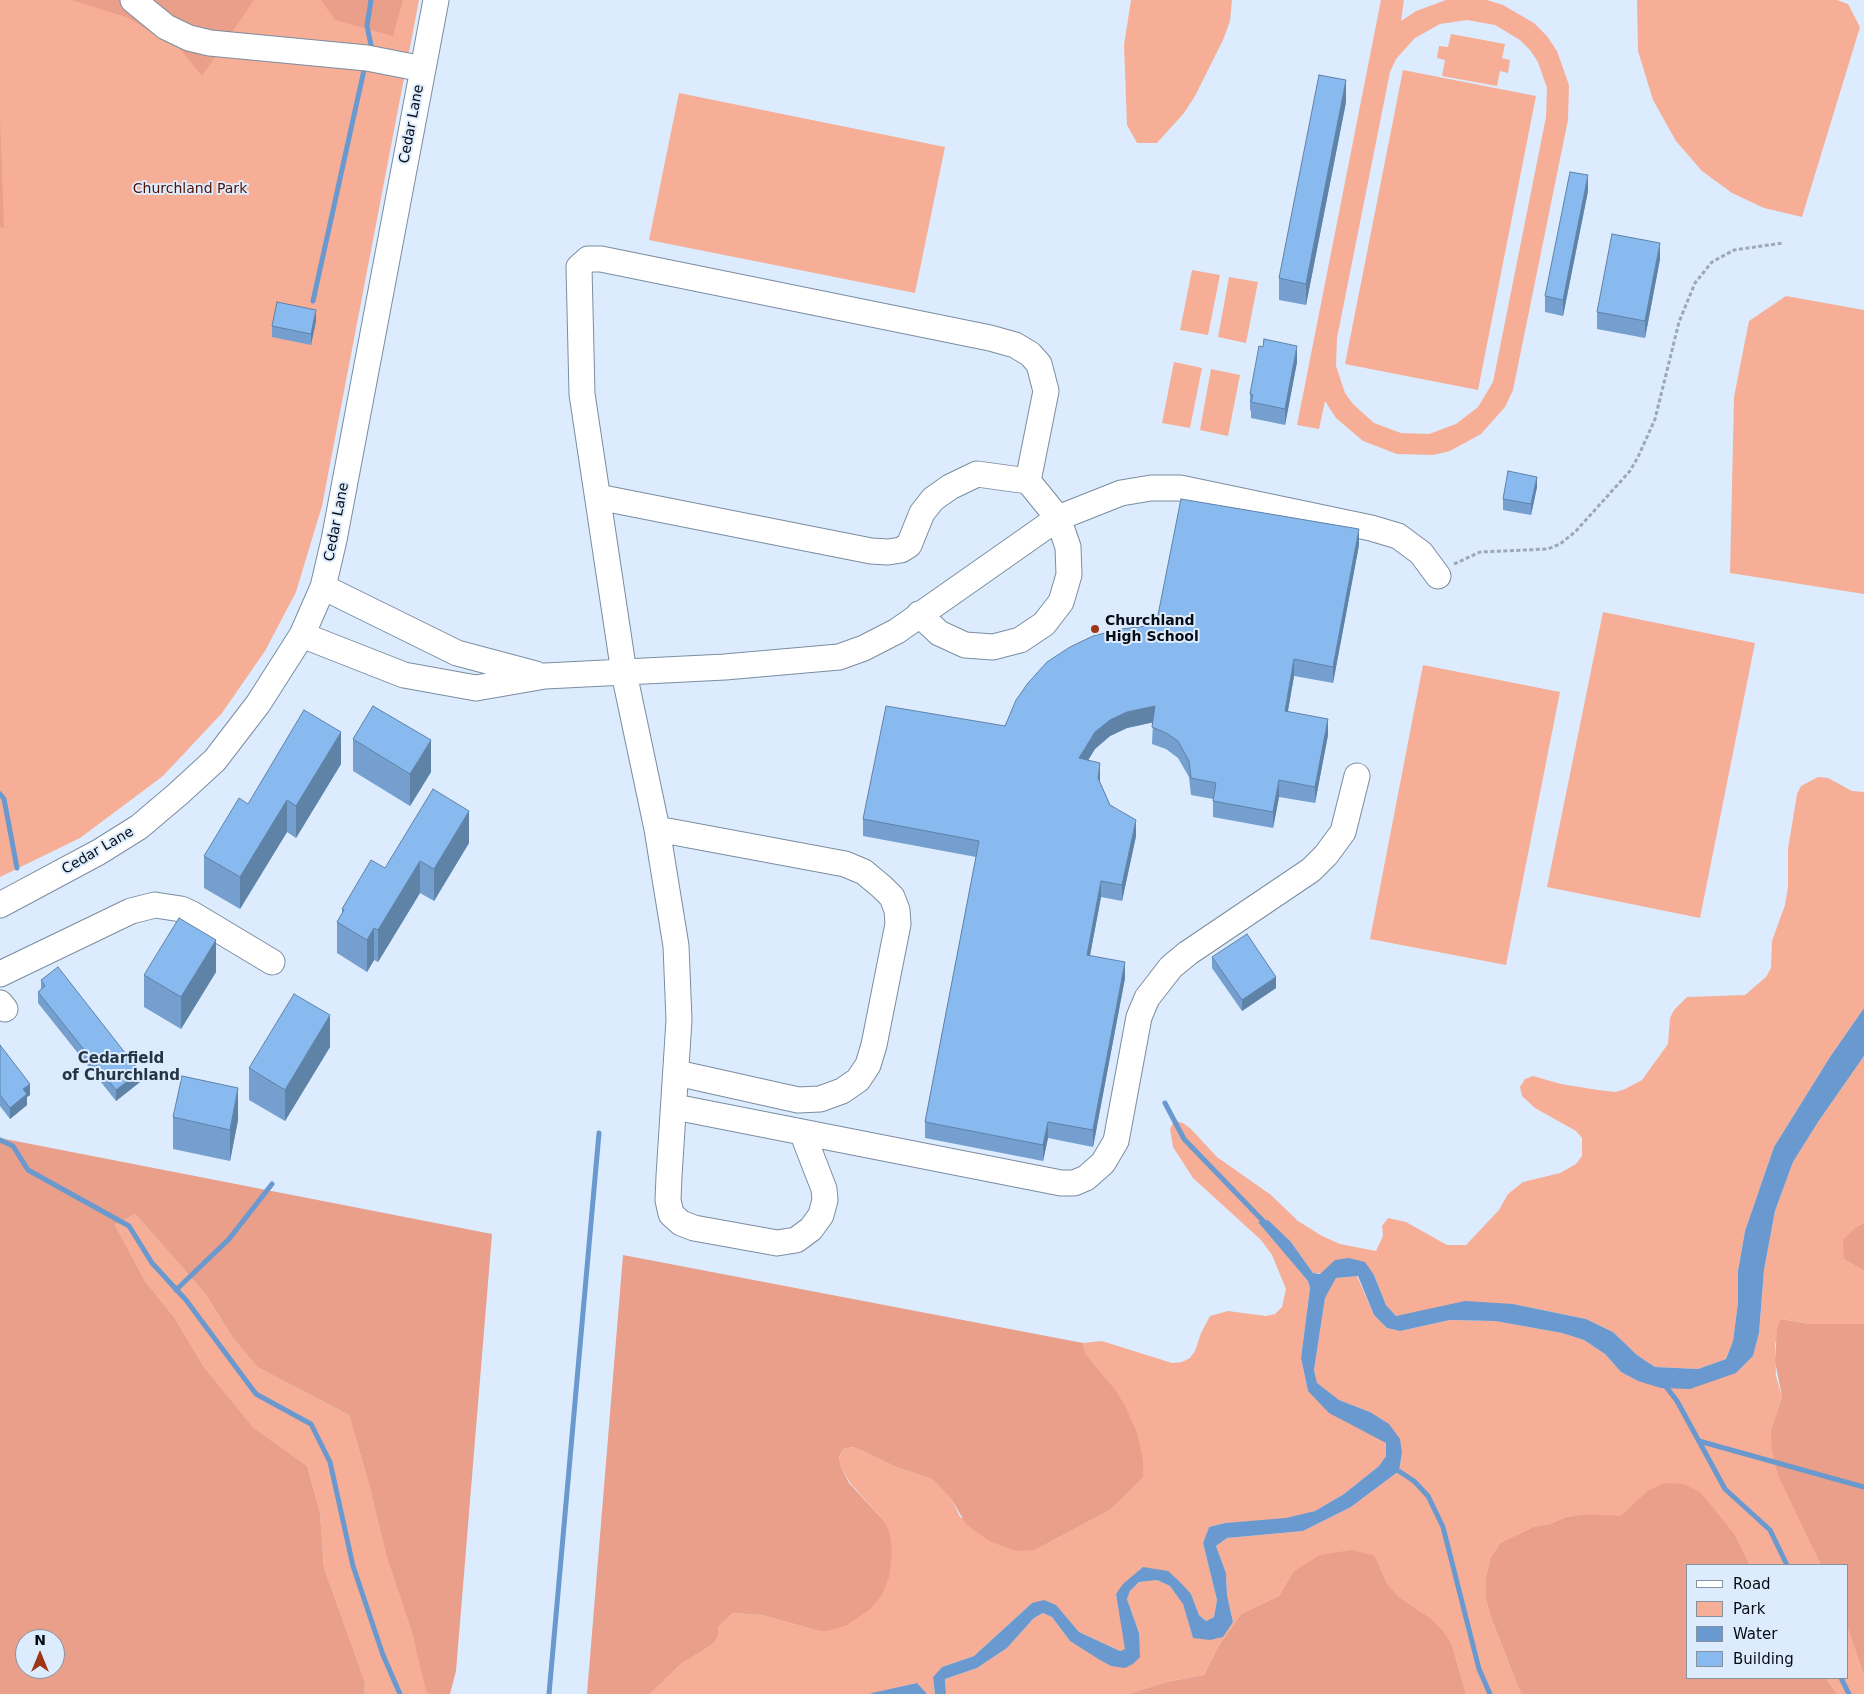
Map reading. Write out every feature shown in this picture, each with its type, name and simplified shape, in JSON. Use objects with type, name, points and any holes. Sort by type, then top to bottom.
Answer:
[{"type":"street","points":[[133,0],[166,27],[189,38],[210,43],[367,58],[423,69]]},
{"type":"street","name":"Cedar Lane","points":[[0,904],[99,852],[138,826],[178,794],[215,760],[258,704],[302,635],[323,587],[334,540],[423,69],[438,2]]},
{"type":"street","points":[[802,1132],[824,1189],[826,1200],[821,1215],[811,1229],[796,1240],[777,1243],[694,1228],[681,1223],[671,1214],[668,1200],[677,1073],[679,986],[676,946],[657,829],[624,672],[582,394],[579,267],[588,259],[601,259],[990,338],[1015,345],[1030,354],[1039,364],[1046,391],[1028,481]]},
{"type":"street","points":[[598,497],[871,551],[888,552],[901,550],[909,545],[922,513],[933,499],[950,486],[977,474],[1028,481],[1058,518],[1068,547],[1069,575],[1061,602],[1044,624],[1020,640],[993,647],[965,645],[939,634],[919,614]]},
{"type":"street","points":[[302,635],[404,674],[476,688],[545,676],[783,663],[839,656],[864,648],[897,631],[1058,518],[1121,493],[1151,488],[1180,488],[1371,528],[1398,536],[1421,553],[1438,576]]},
{"type":"street","points":[[323,587],[457,653],[545,676]]},
{"type":"street","points":[[675,1108],[1062,1183],[1074,1183],[1086,1178],[1103,1163],[1116,1141],[1139,1017],[1147,998],[1158,981],[1188,953],[1311,870],[1326,855],[1343,832],[1357,776]]},
{"type":"street","points":[[657,829],[845,864],[864,872],[882,887],[892,897],[897,910],[898,924],[874,1045],[868,1065],[858,1080],[842,1091],[820,1099],[798,1100],[677,1073]]},
{"type":"street","points":[[0,974],[131,911],[156,905],[181,909],[192,914],[272,962]]},
{"type":"path","points":[[1438,576],[1460,560],[1480,552],[1548,549],[1560,544],[1575,532],[1630,471],[1638,458],[1655,419],[1679,322],[1696,283],[1712,262],[1734,250],[1783,243]]},
{"type":"green space","name":"Churchland Park","points":[[0,0],[419,0],[322,506],[296,592],[265,651],[222,713],[163,776],[80,838],[0,877]]},
{"type":"green space","points":[[1131,0],[1232,0],[1230,21],[1223,40],[1195,96],[1184,113],[1157,143],[1137,143],[1127,125],[1124,45]]},
{"type":"green space","points":[[1381,0],[1404,0],[1401,21],[1416,11],[1446,0],[1487,0],[1503,5],[1534,23],[1547,36],[1557,51],[1569,85],[1568,120],[1513,390],[1505,407],[1481,434],[1450,451],[1433,455],[1397,454],[1363,441],[1336,418],[1325,401],[1319,429],[1297,425]],"holes":[[[1467,20],[1495,25],[1520,40],[1530,50],[1538,62],[1547,88],[1546,117],[1493,382],[1478,407],[1456,424],[1429,434],[1401,433],[1374,423],[1353,404],[1345,393],[1336,366],[1337,338],[1390,72],[1396,59],[1415,38],[1440,24]]]},
{"type":"green space","points":[[1637,0],[1837,0],[1848,4],[1860,27],[1802,217],[1764,208],[1732,193],[1702,171],[1676,141],[1653,100],[1638,51]]},
{"type":"green space","points":[[1451,34],[1505,44],[1502,58],[1510,60],[1508,73],[1500,71],[1497,86],[1442,76],[1445,60],[1437,58],[1439,46],[1448,47]]},
{"type":"green space","points":[[1403,70],[1536,96],[1478,390],[1345,364]]},
{"type":"green space","points":[[679,93],[945,147],[915,293],[649,240]]},
{"type":"green space","points":[[1192,270],[1220,275],[1208,335],[1180,330]]},
{"type":"green space","points":[[1229,277],[1258,282],[1246,343],[1218,337]]},
{"type":"green space","points":[[1786,296],[1864,310],[1864,594],[1730,573],[1734,397],[1749,321]]},
{"type":"green space","points":[[1174,362],[1202,368],[1190,428],[1162,423]]},
{"type":"green space","points":[[1211,369],[1240,375],[1228,436],[1200,430]]},
{"type":"green space","points":[[1603,612],[1755,643],[1700,918],[1547,887]]},
{"type":"green space","points":[[1423,665],[1560,692],[1506,965],[1370,939]]},
{"type":"green space","points":[[1818,777],[1828,778],[1852,791],[1864,792],[1864,1008],[1830,1057],[1774,1147],[1745,1231],[1738,1271],[1738,1303],[1733,1341],[1726,1359],[1698,1369],[1655,1367],[1637,1355],[1613,1332],[1586,1319],[1513,1304],[1396,1316],[1386,1305],[1374,1275],[1313,1273],[1291,1242],[1259,1222],[1308,1281],[1310,1288],[1301,1358],[1308,1391],[1386,1443],[1386,1456],[1379,1466],[1344,1494],[1315,1511],[1286,1519],[1225,1523],[1209,1527],[1203,1543],[1217,1600],[1214,1617],[1206,1621],[1199,1615],[1191,1594],[1143,1567],[1116,1594],[1125,1641],[1125,1649],[1120,1651],[1079,1632],[1056,1606],[1032,1603],[974,1656],[942,1667],[933,1677],[935,1694],[926,1694],[917,1683],[870,1694],[650,1694],[681,1664],[713,1644],[718,1636],[718,1627],[733,1613],[762,1615],[819,1631],[828,1631],[885,1522],[850,1483],[841,1467],[839,1457],[843,1449],[852,1447],[861,1450],[896,1467],[932,1479],[952,1500],[960,1517],[1035,1550],[1110,1510],[1143,1478],[1143,1460],[1114,1388],[1085,1353],[1083,1343],[1102,1341],[1172,1363],[1182,1362],[1190,1358],[1195,1351],[1201,1333],[1210,1316],[1228,1311],[1266,1316],[1275,1314],[1282,1307],[1286,1289],[1272,1255],[1261,1240],[1193,1178],[1173,1147],[1170,1129],[1174,1121],[1183,1123],[1191,1129],[1217,1157],[1271,1195],[1298,1221],[1322,1236],[1340,1244],[1376,1251],[1383,1236],[1382,1226],[1388,1218],[1406,1222],[1447,1245],[1466,1245],[1499,1210],[1508,1194],[1523,1182],[1560,1173],[1576,1164],[1582,1156],[1582,1138],[1576,1131],[1535,1108],[1522,1096],[1520,1087],[1525,1079],[1533,1076],[1561,1084],[1616,1092],[1625,1089],[1642,1080],[1668,1044],[1670,1018],[1674,1010],[1687,997],[1745,995],[1766,977],[1771,968],[1772,941],[1785,905],[1788,887],[1788,849],[1797,794],[1801,786]]},
{"type":"green space","points":[[1864,1056],[1864,1223],[1856,1227],[1844,1259],[1864,1271],[1864,1324],[1809,1324],[1782,1319],[1775,1345],[1776,1376],[1782,1397],[1771,1430],[1799,1516],[1821,1564],[1750,1564],[1735,1535],[1647,1491],[1621,1517],[1584,1514],[1566,1517],[1550,1524],[1533,1527],[1500,1543],[1490,1559],[1486,1578],[1486,1598],[1490,1615],[1521,1694],[1466,1694],[1452,1645],[1429,1617],[1399,1597],[1387,1583],[1375,1556],[1293,1572],[1279,1596],[1241,1614],[1218,1647],[1204,1675],[1166,1682],[1128,1694],[946,1694],[945,1679],[977,1668],[1007,1648],[1034,1618],[1043,1613],[1052,1617],[1070,1641],[1111,1666],[1139,1633],[1127,1599],[1130,1591],[1139,1582],[1157,1580],[1170,1586],[1183,1603],[1193,1638],[1233,1622],[1227,1595],[1226,1573],[1216,1546],[1227,1538],[1303,1531],[1351,1507],[1399,1471],[1402,1453],[1370,1412],[1339,1400],[1317,1384],[1314,1370],[1325,1297],[1336,1278],[1357,1276],[1374,1315],[1387,1328],[1400,1331],[1450,1320],[1495,1321],[1562,1333],[1584,1340],[1605,1354],[1621,1372],[1638,1381],[1736,1373],[1753,1356],[1759,1333],[1764,1270],[1775,1211],[1793,1162]]},
{"type":"green space","points":[[135,1214],[204,1292],[233,1338],[257,1367],[349,1415],[370,1488],[386,1555],[412,1633],[429,1694],[364,1694],[365,1682],[324,1568],[320,1512],[307,1466],[254,1428],[204,1367],[174,1317],[145,1281],[115,1225]]},
{"type":"green space","points":[[1849,1632],[1864,1676],[1864,1694],[1837,1694],[1827,1679],[1849,1679]]},
{"type":"shaded area","points":[[72,0],[254,0],[202,76],[180,49],[126,17]]},
{"type":"shaded area","points":[[321,0],[403,0],[393,36],[335,20]]},
{"type":"shaded area","points":[[0,116],[4,228],[0,227]]},
{"type":"shaded area","points":[[0,1138],[492,1234],[456,1671],[450,1694],[429,1694],[426,1690],[412,1633],[386,1555],[370,1488],[349,1415],[257,1367],[233,1338],[204,1292],[135,1214],[115,1225],[145,1281],[174,1317],[204,1367],[254,1428],[307,1466],[320,1512],[324,1568],[365,1682],[364,1694],[0,1694]]},
{"type":"shaded area","points":[[1864,1223],[1864,1271],[1844,1259],[1843,1240],[1856,1227]]},
{"type":"shaded area","points":[[623,1255],[1083,1343],[1085,1353],[1114,1388],[1124,1404],[1137,1433],[1143,1460],[1143,1478],[1110,1510],[1035,1550],[1016,1551],[989,1541],[966,1524],[952,1500],[932,1479],[896,1467],[861,1450],[852,1447],[843,1449],[839,1457],[841,1467],[849,1483],[885,1522],[889,1531],[892,1550],[889,1577],[882,1595],[870,1609],[847,1625],[828,1631],[819,1631],[762,1615],[733,1613],[718,1627],[718,1636],[713,1644],[681,1664],[650,1694],[587,1694]]},
{"type":"shaded area","points":[[1781,1319],[1809,1324],[1864,1324],[1864,1676],[1849,1632],[1849,1564],[1821,1564],[1778,1475],[1772,1451],[1771,1430],[1782,1397],[1775,1361],[1777,1329]]},
{"type":"shaded area","points":[[1665,1483],[1684,1484],[1701,1493],[1735,1535],[1750,1564],[1686,1564],[1686,1679],[1827,1679],[1837,1694],[1521,1694],[1490,1615],[1486,1598],[1486,1578],[1490,1559],[1500,1543],[1533,1527],[1550,1524],[1566,1517],[1584,1514],[1621,1516],[1647,1491]]},
{"type":"shaded area","points":[[1352,1550],[1375,1556],[1387,1583],[1399,1597],[1429,1617],[1442,1630],[1452,1645],[1466,1694],[1128,1694],[1166,1682],[1204,1675],[1218,1647],[1241,1614],[1279,1596],[1293,1572],[1320,1555]]},
{"type":"water","points":[[1864,1008],[1864,1056],[1793,1162],[1775,1211],[1764,1270],[1759,1333],[1753,1356],[1736,1373],[1690,1389],[1661,1388],[1638,1381],[1621,1372],[1605,1354],[1584,1340],[1562,1333],[1495,1321],[1450,1320],[1400,1331],[1387,1328],[1374,1315],[1358,1276],[1336,1278],[1325,1298],[1314,1370],[1317,1383],[1339,1400],[1370,1412],[1389,1424],[1400,1439],[1402,1453],[1399,1471],[1351,1507],[1303,1531],[1227,1538],[1216,1546],[1226,1573],[1227,1595],[1233,1622],[1223,1637],[1210,1640],[1193,1638],[1183,1604],[1170,1586],[1157,1580],[1139,1582],[1130,1591],[1127,1599],[1139,1633],[1140,1657],[1133,1664],[1125,1668],[1111,1666],[1100,1660],[1070,1641],[1052,1617],[1043,1613],[1034,1618],[1007,1648],[977,1668],[945,1679],[946,1694],[935,1694],[933,1677],[942,1667],[974,1656],[1032,1603],[1044,1600],[1056,1605],[1079,1632],[1120,1651],[1125,1649],[1116,1594],[1123,1584],[1143,1567],[1168,1571],[1191,1594],[1199,1615],[1206,1621],[1214,1617],[1217,1600],[1203,1543],[1209,1527],[1225,1523],[1286,1518],[1315,1511],[1344,1494],[1379,1466],[1386,1456],[1386,1443],[1329,1413],[1308,1391],[1301,1358],[1310,1288],[1308,1281],[1258,1222],[1268,1220],[1291,1242],[1313,1273],[1320,1274],[1335,1260],[1349,1258],[1365,1262],[1374,1275],[1386,1305],[1396,1316],[1465,1301],[1513,1304],[1586,1319],[1613,1332],[1637,1355],[1655,1367],[1698,1369],[1726,1359],[1733,1341],[1738,1303],[1738,1271],[1745,1231],[1774,1147],[1830,1057]]},
{"type":"water","points":[[917,1683],[927,1694],[870,1694],[872,1693]]},
{"type":"building","points":[[1319,75],[1346,80],[1306,284],[1279,278]]},
{"type":"building","points":[[1570,172],[1588,175],[1563,300],[1545,296]]},
{"type":"building","points":[[1612,234],[1660,243],[1645,321],[1597,312]]},
{"type":"building","points":[[277,302],[316,310],[311,334],[272,326]]},
{"type":"building","points":[[1264,339],[1297,346],[1285,409],[1251,402],[1253,395],[1250,394],[1259,346],[1263,347]]},
{"type":"building","points":[[1508,471],[1537,477],[1531,504],[1503,499]]},
{"type":"building","points":[[1181,499],[1359,529],[1333,667],[1294,659],[1285,711],[1328,719],[1315,787],[1279,780],[1273,812],[1213,801],[1216,783],[1191,778],[1189,761],[1178,741],[1152,727],[1155,706],[1127,712],[1110,720],[1095,732],[1079,758],[1100,763],[1098,778],[1110,805],[1136,820],[1122,885],[1101,881],[1087,955],[1125,962],[1093,1130],[1048,1122],[1043,1145],[925,1122],[979,841],[863,819],[886,706],[1005,726],[1016,700],[1047,662],[1070,647],[1093,636],[1121,629],[1156,625]]},
{"type":"building","points":[[373,706],[431,740],[410,774],[353,739]]},
{"type":"building","points":[[304,710],[341,732],[296,806],[287,800],[240,877],[204,856],[239,798],[248,804]]},
{"type":"building","points":[[433,789],[469,811],[434,869],[420,861],[378,930],[374,928],[367,940],[337,922],[344,910],[342,909],[371,860],[385,868]]},
{"type":"building","points":[[179,918],[216,940],[181,997],[144,975]]},
{"type":"building","points":[[1247,934],[1276,977],[1242,1000],[1212,957]]},
{"type":"building","points":[[58,967],[140,1072],[116,1090],[38,992],[45,986],[41,980]]},
{"type":"building","points":[[294,994],[330,1015],[285,1090],[249,1068]]},
{"type":"building","points":[[0,1045],[30,1084],[23,1089],[27,1094],[10,1108],[0,1095]]},
{"type":"building","points":[[182,1076],[238,1088],[230,1130],[173,1117]]},
{"type":"waterway","points":[[371,0],[367,26],[371,45]]},
{"type":"waterway","points":[[313,301],[364,70]]},
{"type":"waterway","points":[[0,794],[4,799],[17,868]]},
{"type":"waterway","points":[[1165,1103],[1184,1139],[1266,1224]]},
{"type":"waterway","points":[[549,1694],[599,1133]]},
{"type":"waterway","points":[[0,1140],[13,1146],[28,1170],[129,1226],[152,1263],[186,1300],[256,1394],[311,1424],[330,1462],[353,1566],[383,1655],[400,1694]]},
{"type":"waterway","points":[[176,1290],[229,1239],[272,1184]]},
{"type":"waterway","points":[[1664,1384],[1677,1401],[1725,1489],[1770,1530],[1787,1564]]},
{"type":"waterway","points":[[1699,1441],[1864,1487]]},
{"type":"waterway","points":[[1394,1468],[1414,1481],[1428,1496],[1443,1527],[1479,1669],[1490,1694]]},
{"type":"waterway","points":[[1842,1679],[1849,1694]]},
{"type":"place","name":"Churchland High School","points":[[1095,629]]},
{"type":"district","name":"Cedarfield of Churchland","points":[[121,1068]]}]
